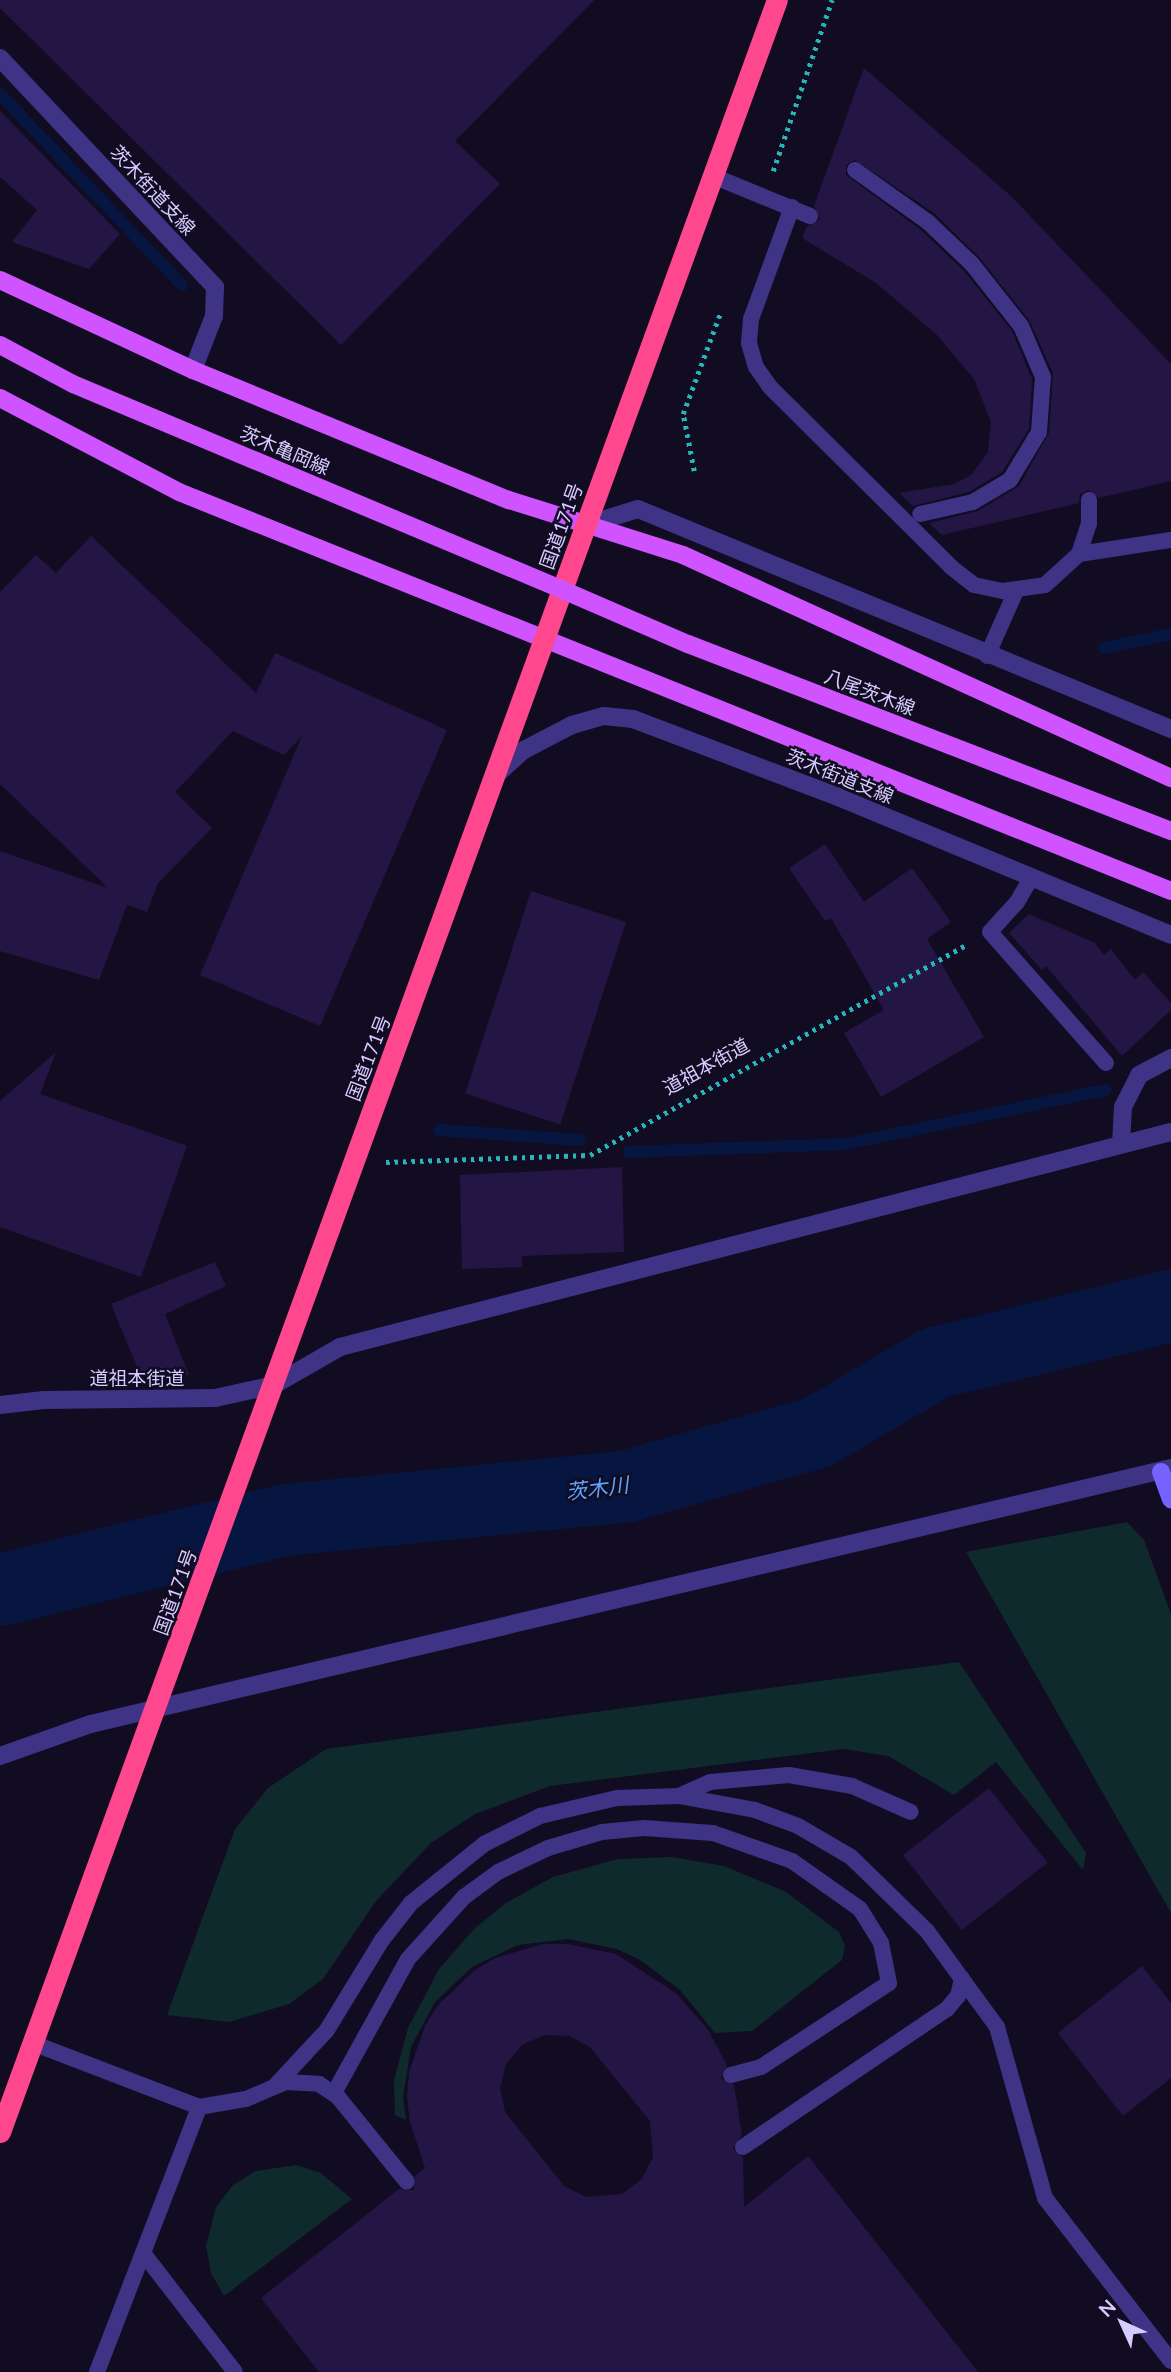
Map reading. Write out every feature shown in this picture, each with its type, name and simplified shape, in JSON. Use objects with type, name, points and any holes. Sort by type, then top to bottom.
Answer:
[{"type":"highway","name":"国道171号","points":[[0,2132],[35,2044],[777,0]]},
{"type":"main road","points":[[0,280],[193,370],[509,500],[695,560],[1171,778]]},
{"type":"main road","name":"茨木亀岡線","points":[[0,345],[73,384],[556,587]]},
{"type":"main road","points":[[0,398],[179,492],[1171,891]]},
{"type":"main road","name":"八尾茨木線","points":[[556,587],[688,643],[1171,831]]},
{"type":"street","name":"茨木街道支線","points":[[0,58],[215,286],[214,316],[193,370]]},
{"type":"street","points":[[586,525],[638,509],[987,656],[1171,729]]},
{"type":"street","name":"茨木街道支線","points":[[497,774],[524,750],[556,732],[588,720],[621,716],[838,797],[1171,935]]},
{"type":"street","points":[[1121,1144],[1123,1107],[1139,1075],[1171,1058]]},
{"type":"street","name":"道祖本街道","points":[[0,1405],[44,1400],[215,1398],[274,1385],[340,1347],[1171,1132]]},
{"type":"street","points":[[0,1756],[156,1708],[1166,1470],[1171,1499]]},
{"type":"lane","points":[[855,170],[920,216],[972,264],[1021,326],[1043,377],[1039,432],[1010,480],[973,502],[900,517]]},
{"type":"lane","points":[[713,176],[810,216]]},
{"type":"lane","points":[[792,207],[754,306],[749,331],[751,355],[770,387],[900,517],[974,585],[1014,593],[1045,584],[1079,554],[1089,524],[1089,500]]},
{"type":"lane","points":[[1079,554],[1171,540]]},
{"type":"lane","points":[[987,656],[1014,593]]},
{"type":"lane","points":[[1031,878],[1017,902],[990,932],[1106,1063]]},
{"type":"lane","points":[[679,1796],[710,1782],[789,1775],[852,1786],[911,1812]]},
{"type":"lane","points":[[275,2086],[327,2031],[391,1927],[433,1881],[464,1856],[512,1828],[570,1807],[632,1796],[679,1796],[770,1815],[851,1857],[912,1914],[962,1978],[997,2027],[1008,2053],[1026,2141],[1045,2198],[1171,2361]]},
{"type":"lane","points":[[334,2093],[408,1959],[464,1897],[498,1872],[555,1845],[602,1832],[644,1828],[713,1833],[792,1861],[860,1909],[881,1944],[889,1983],[761,2067],[730,2075]]},
{"type":"lane","points":[[743,2147],[947,2009],[958,1996],[962,1978]]},
{"type":"lane","points":[[35,2044],[199,2107],[239,2101],[275,2086],[308,2081],[334,2093],[407,2182]]},
{"type":"lane","points":[[97,2372],[199,2107]]},
{"type":"lane","points":[[143,2253],[235,2372]]},
{"type":"path","name":"道祖本街道","points":[[354,1160],[401,1163],[590,1155],[990,932]]},
{"type":"green space","points":[[1127,1522],[1144,1540],[1171,1614],[1171,1913],[966,1552]]},
{"type":"green space","points":[[959,1662],[1086,1853],[1083,1870],[996,1762],[954,1795],[888,1756],[844,1749],[550,1786],[475,1814],[431,1843],[376,1901],[323,1979],[289,2004],[229,2022],[167,2015],[235,1829],[268,1788],[326,1749]]},
{"type":"green space","points":[[672,1857],[724,1866],[786,1892],[839,1932],[845,1946],[842,1960],[752,2031],[715,2033],[680,1990],[640,1960],[617,1949],[568,1939],[518,1945],[472,1967],[435,2002],[411,2047],[403,2097],[406,2120],[395,2115],[394,2080],[408,2028],[439,1969],[475,1928],[506,1903],[553,1877],[618,1859]]},
{"type":"green space","points":[[296,2165],[321,2173],[352,2199],[224,2296],[211,2273],[206,2246],[216,2207],[233,2185],[256,2171]]},
{"type":"building","points":[[0,0],[594,0],[455,141],[500,184],[341,345],[0,8]]},
{"type":"building","points":[[864,68],[1012,197],[1171,364],[1171,481],[1099,498],[1088,490],[1080,494],[1079,503],[942,535],[929,523],[978,511],[1019,486],[1049,433],[1053,373],[1029,320],[979,257],[934,213],[855,160],[846,165],[846,175],[921,230],[964,271],[1012,331],[1032,379],[1029,429],[1002,472],[969,492],[913,506],[899,493],[954,484],[971,475],[988,452],[991,422],[974,379],[937,335],[876,283],[802,238],[807,226],[820,219],[814,206]]},
{"type":"building","points":[[0,111],[120,234],[89,269],[12,242],[37,210],[0,177]]},
{"type":"building","points":[[91,536],[256,693],[275,653],[447,730],[320,1026],[200,975],[302,736],[284,755],[233,731],[175,792],[212,828],[158,883],[147,912],[127,905],[99,980],[0,951],[0,851],[108,888],[0,784],[0,592],[36,555],[56,573]]},
{"type":"building","points":[[825,844],[864,902],[912,868],[951,922],[927,939],[984,1037],[881,1097],[844,1033],[884,1010],[831,918],[825,921],[789,868]]},
{"type":"building","points":[[531,891],[626,922],[560,1124],[465,1094]]},
{"type":"building","points":[[1029,914],[1095,943],[1104,955],[1111,949],[1135,980],[1143,972],[1171,1003],[1171,1010],[1122,1056],[1046,966],[1042,970],[1009,933]]},
{"type":"building","points":[[56,1052],[40,1094],[187,1146],[141,1277],[0,1227],[0,1101]]},
{"type":"building","points":[[622,1167],[624,1252],[522,1256],[522,1267],[462,1269],[460,1175]]},
{"type":"building","points":[[215,1262],[226,1286],[165,1314],[189,1375],[140,1374],[111,1304]]},
{"type":"building","points":[[989,1788],[1047,1863],[962,1930],[903,1855]]},
{"type":"building","points":[[543,1944],[568,1944],[616,1954],[677,1994],[709,2031],[727,2066],[721,2078],[734,2085],[742,2135],[733,2148],[743,2157],[744,2207],[808,2156],[978,2372],[319,2372],[261,2298],[399,2189],[414,2190],[415,2176],[425,2168],[410,2122],[407,2097],[409,2072],[425,2026],[438,2005],[474,1971],[495,1958]],"holes":[[[544,2035],[569,2036],[590,2047],[650,2121],[653,2157],[642,2179],[622,2194],[586,2197],[564,2186],[505,2112],[500,2088],[506,2064],[522,2045]]]},
{"type":"building","points":[[1142,1966],[1171,2003],[1171,2078],[1123,2116],[1058,2033]]},
{"type":"waterway","points":[[0,94],[182,285]]},
{"type":"waterway","points":[[1104,648],[1171,634]]},
{"type":"waterway","points":[[629,1152],[846,1144],[1105,1090]]},
{"type":"waterway","points":[[439,1130],[580,1140]]},
{"type":"waterway","name":"茨木川","points":[[0,1590],[285,1520],[624,1487],[818,1432],[935,1363],[1171,1306]]}]
